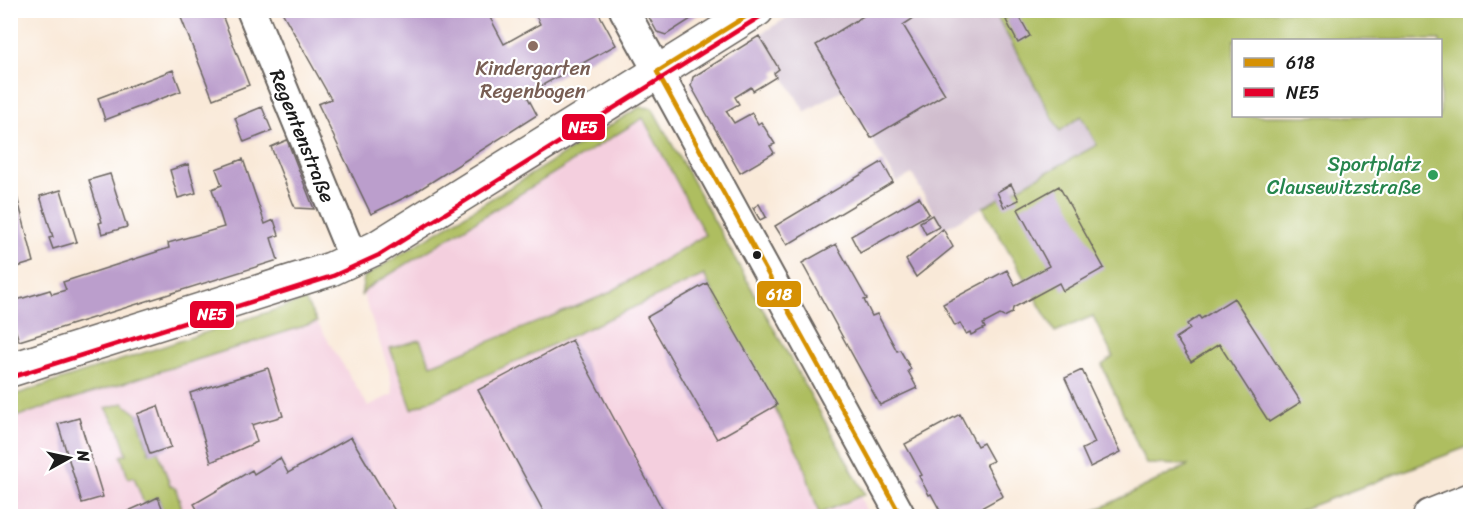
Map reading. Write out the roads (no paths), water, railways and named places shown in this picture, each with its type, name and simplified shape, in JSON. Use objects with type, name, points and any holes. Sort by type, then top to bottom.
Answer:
[{"type":"main road","points":[[10,370],[331,270],[354,260],[757,10]]},
{"type":"main road","points":[[1430,516],[1470,500]]},
{"type":"street","name":"Regentenstraße","points":[[251,10],[354,260]]},
{"type":"street","points":[[624,10],[901,516]]},
{"type":"place","name":"Kindergarten Regenbogen","points":[[533,46]]},
{"type":"place","name":"Sportplatz Clausewitzstraße","points":[[1433,175]]}]
